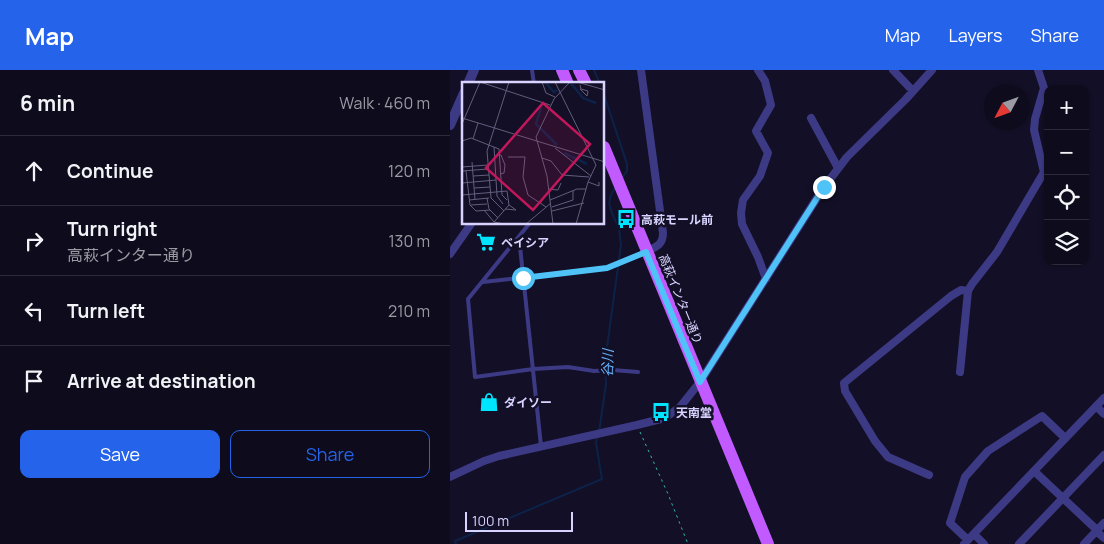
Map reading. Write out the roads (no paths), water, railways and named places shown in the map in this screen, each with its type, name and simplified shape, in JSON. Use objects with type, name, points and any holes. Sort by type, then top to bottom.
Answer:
[{"type":"main road","points":[[562,70],[567,82]]},
{"type":"main road","points":[[571,70],[577,82]]},
{"type":"main road","points":[[579,70],[585,82]]},
{"type":"main road","name":"高萩インター通り","points":[[605,152],[768,544]]},
{"type":"street","points":[[469,82],[474,70]]},
{"type":"street","points":[[641,70],[663,233],[661,243],[646,252]]},
{"type":"street","points":[[758,70],[765,81],[772,105],[756,131],[768,153],[760,176],[743,200],[741,213],[742,224],[766,279]]},
{"type":"street","points":[[893,70],[913,91]]},
{"type":"street","points":[[450,477],[484,461],[665,418],[673,413],[690,396],[700,382],[838,168],[932,70]]},
{"type":"street","points":[[960,372],[968,291],[997,252],[1044,172],[1034,130],[1035,118],[1044,88],[1038,70]]},
{"type":"street","points":[[450,125],[462,98]]},
{"type":"street","points":[[811,118],[838,168]]},
{"type":"street","points":[[450,254],[470,225]]},
{"type":"street","points":[[929,475],[888,457],[875,440],[845,391],[844,383],[951,296],[962,290],[968,291]]},
{"type":"street","points":[[968,539],[1104,398]]},
{"type":"street","points":[[1096,406],[1104,414]]},
{"type":"street","points":[[984,544],[968,539],[950,523],[964,479],[988,451],[1042,416],[1065,438]]},
{"type":"street","points":[[1019,544],[1104,455]]},
{"type":"street","points":[[1034,471],[1104,538]]},
{"type":"street","points":[[1084,544],[1104,523]]},
{"type":"lane","points":[[533,71],[539,70]]},
{"type":"lane","points":[[528,225],[468,299],[475,377],[533,369],[568,367],[594,371],[638,372]]},
{"type":"lane","points":[[519,236],[541,446]]},
{"type":"lane","points":[[483,282],[607,268],[646,252]]},
{"type":"waterway","name":"谷川","points":[[594,70],[599,82]]},
{"type":"waterway","name":"谷川","points":[[605,98],[627,164],[627,171],[622,178]]},
{"type":"waterway","name":"谷川","points":[[599,432],[606,384],[605,362],[621,245],[619,229],[609,204],[611,194],[615,188]]},
{"type":"waterway","name":"谷川","points":[[456,544],[455,541],[602,479],[596,443],[597,437]]},
{"type":"place","name":"高萩モール前","points":[[626,219]]},
{"type":"place","name":"ベイシア","points":[[486,242]]},
{"type":"place","name":"ダイソー","points":[[489,402]]},
{"type":"place","name":"天南堂","points":[[661,412]]}]
